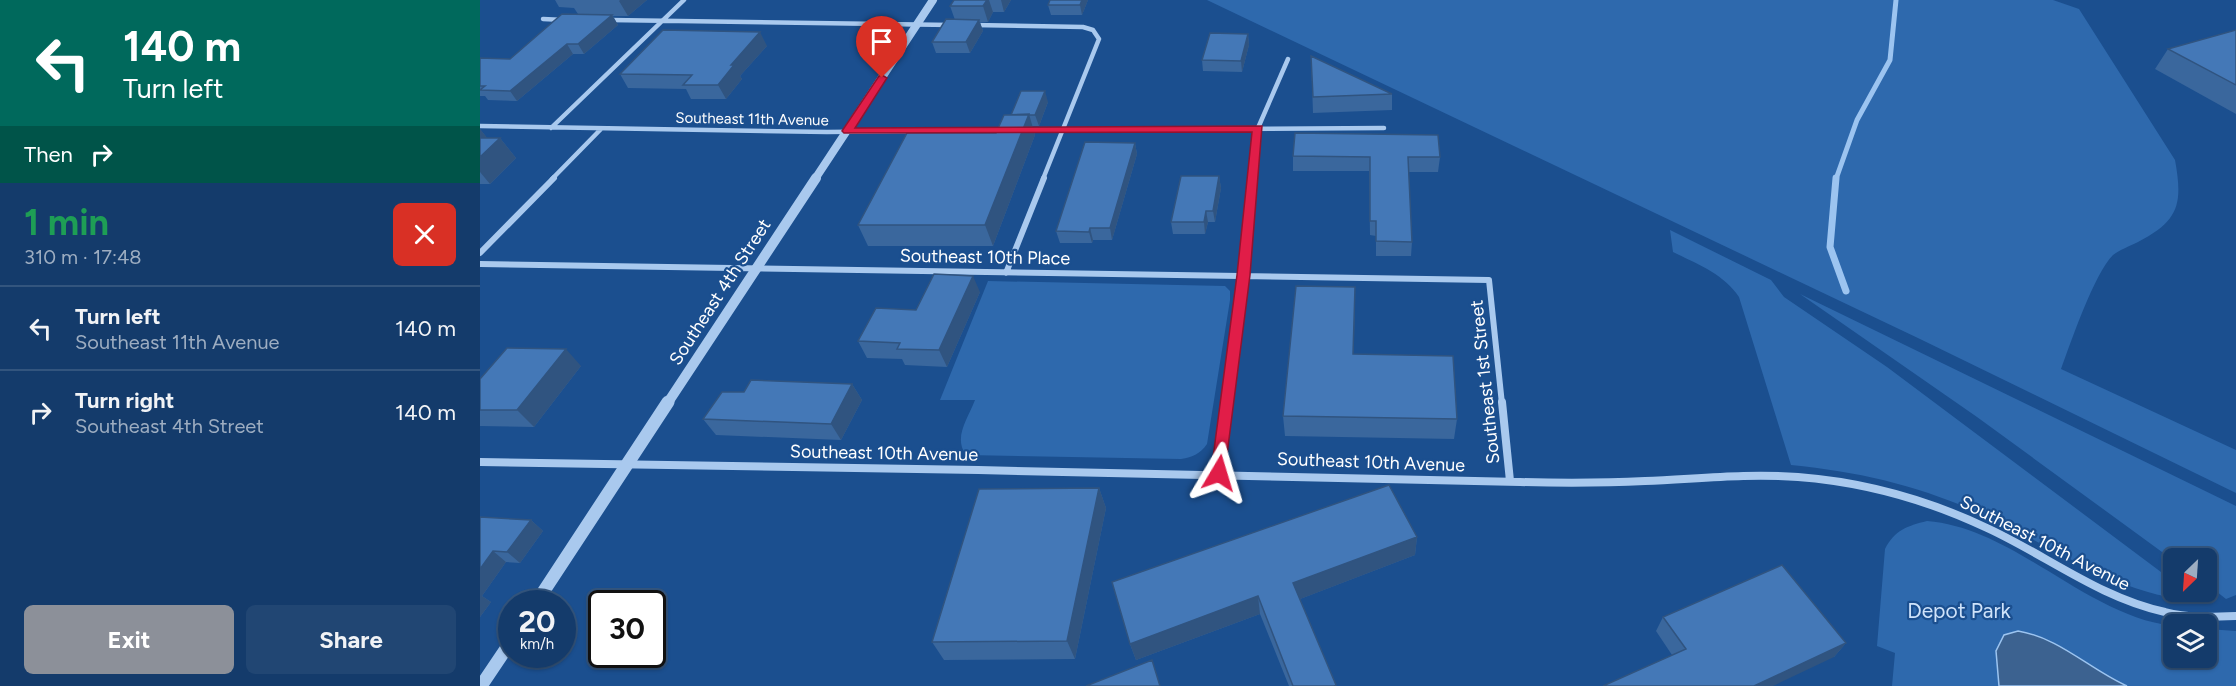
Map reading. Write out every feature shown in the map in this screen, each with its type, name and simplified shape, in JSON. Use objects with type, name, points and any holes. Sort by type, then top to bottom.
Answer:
[{"type":"street","points":[[550,128],[684,0]]},
{"type":"street","name":"Southeast 4th Street","points":[[545,590],[933,0]]},
{"type":"street","points":[[543,19],[567,20]]},
{"type":"street","points":[[602,20],[953,25]]},
{"type":"street","points":[[964,25],[1083,27],[1093,30],[1099,39],[1006,273]]},
{"type":"street","points":[[1219,473],[1258,129],[1288,59]]},
{"type":"street","name":"Southeast 11th Avenue","points":[[480,126],[848,131],[1384,128]]},
{"type":"street","points":[[480,253],[601,129]]},
{"type":"street","name":"Southeast 10th Place","points":[[480,264],[1489,280]]},
{"type":"street","name":"Southeast 1st Street","points":[[1489,280],[1510,481]]},
{"type":"street","name":"Southeast 10th Avenue","points":[[480,462],[1219,473],[1510,481],[1629,482],[1759,476],[1796,477],[1863,487],[1913,499],[1968,519],[2027,547],[2115,597],[2143,608],[2169,616],[2200,619],[2234,616]]},
{"type":"street","points":[[483,680],[498,659]]},
{"type":"green space","points":[[1207,0],[2053,0],[2079,9],[2175,160],[2178,200],[2175,210],[2162,227],[2115,253],[2106,264],[2084,309],[2061,369],[2236,450],[2236,493],[1920,339]]},
{"type":"green space","points":[[1670,230],[1771,280],[1784,297],[1887,367],[2163,574],[2163,596],[2144,591],[2089,569],[2009,527],[1937,496],[1866,476],[1791,465],[1739,297],[1718,276],[1673,252]]},
{"type":"green space","points":[[988,281],[1225,286],[1230,291],[1230,300],[1207,444],[1196,454],[1181,459],[966,455],[962,448],[961,435],[975,400],[940,400]]},
{"type":"green space","points":[[1800,294],[2236,506],[2236,595],[2226,599],[2217,592],[2217,548],[2163,548],[2163,553],[1977,417]]},
{"type":"green space","name":"Depot Park","points":[[1927,521],[1959,527],[1990,539],[2110,606],[2141,619],[2163,624],[2163,668],[2217,668],[2217,630],[2236,631],[2236,686],[1892,686],[1895,653],[1877,646],[1885,549],[1897,533]]},
{"type":"shaded area","points":[[2018,631],[2061,647],[2127,686],[1999,686],[1996,651],[2004,635]]},
{"type":"building","points":[[954,0],[987,0],[983,6],[950,6]]},
{"type":"building","points":[[1050,0],[1082,0],[1080,5],[1048,5]]},
{"type":"building","points":[[562,14],[612,15],[578,44],[567,44],[510,91],[480,90],[485,86],[480,86],[480,58],[510,59]]},
{"type":"building","points":[[946,19],[979,20],[966,42],[932,42]]},
{"type":"building","points":[[663,30],[760,32],[731,65],[734,65],[718,85],[683,85],[692,75],[620,74]]},
{"type":"building","points":[[2236,30],[2236,85],[2168,49]]},
{"type":"building","points":[[1210,33],[1248,34],[1241,61],[1202,60]]},
{"type":"building","points":[[1311,56],[1392,94],[1313,97]]},
{"type":"building","points":[[1021,91],[1045,91],[1035,115],[1011,115]]},
{"type":"building","points":[[1029,114],[985,225],[858,225],[907,133],[996,133],[1004,115]]},
{"type":"building","points":[[1295,133],[1438,135],[1440,157],[1408,157],[1412,242],[1376,241],[1376,221],[1370,221],[1370,157],[1293,156]]},
{"type":"building","points":[[480,138],[500,138],[480,157]]},
{"type":"building","points":[[1085,142],[1135,143],[1110,228],[1090,228],[1089,232],[1056,231]]},
{"type":"building","points":[[1181,176],[1219,176],[1213,211],[1206,211],[1204,222],[1171,222]]},
{"type":"building","points":[[934,274],[973,276],[939,350],[897,349],[900,343],[858,341],[876,308],[916,310]]},
{"type":"building","points":[[1296,286],[1355,287],[1353,354],[1453,356],[1457,419],[1283,416]]},
{"type":"building","points":[[507,348],[566,349],[517,410],[480,410],[480,379]]},
{"type":"building","points":[[751,380],[852,384],[831,424],[703,419],[722,392],[744,392]]},
{"type":"building","points":[[1389,485],[1417,537],[1293,583],[1336,685],[1293,686],[1258,596],[1130,644],[1112,582]]},
{"type":"building","points":[[1099,488],[1067,641],[932,642],[979,489]]},
{"type":"building","points":[[480,517],[531,520],[507,552],[493,551],[480,569]]},
{"type":"building","points":[[1782,565],[1846,643],[1754,686],[1603,686],[1686,649],[1663,617]]},
{"type":"building","points":[[1152,660],[1160,686],[1086,686]]},
{"type":"waterway","points":[[1836,179],[1857,120],[1890,60],[1896,0]]},
{"type":"waterway","points":[[1836,178],[1830,247],[1846,291]]},
{"type":"route","points":[[882,78],[848,131],[1258,129],[1219,473]]}]
